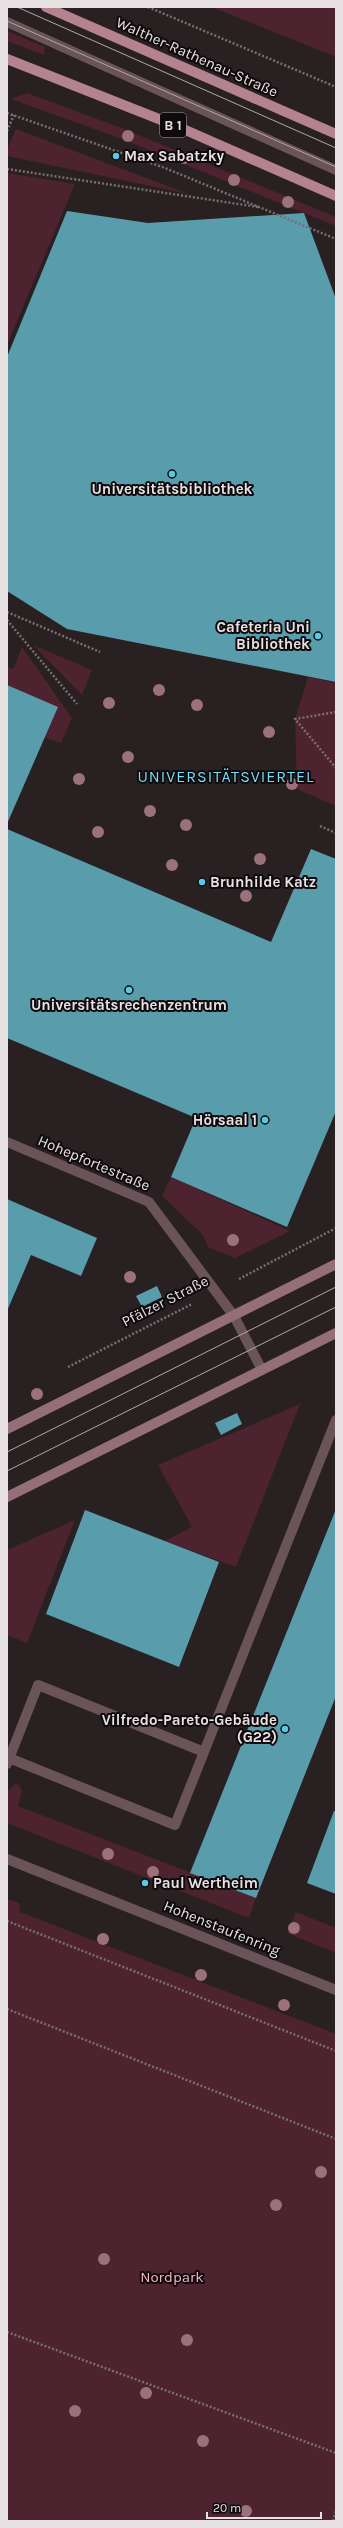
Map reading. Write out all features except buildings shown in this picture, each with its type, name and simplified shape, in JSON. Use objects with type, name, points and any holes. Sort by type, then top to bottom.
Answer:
[{"type":"main road","name":"Walther-Rathenau-Straße","points":[[46,7],[336,134]]},
{"type":"main road","name":"B 1","points":[[7,59],[174,125],[336,196]]},
{"type":"street","points":[[7,22],[336,170]]},
{"type":"street","name":"Hohepfortestraße","points":[[7,1142],[149,1202],[234,1316],[262,1370]]},
{"type":"street","points":[[7,1429],[336,1264]]},
{"type":"street","points":[[7,1497],[336,1333]]},
{"type":"street","points":[[204,1752],[38,1685],[8,1761],[175,1825],[336,1420]]},
{"type":"street","name":"Hohenstaufenring","points":[[7,1859],[336,1990]]},
{"type":"path","name":"Walther-Rathenau-Straße","points":[[148,7],[336,87]]},
{"type":"path","points":[[7,113],[165,168],[336,239]]},
{"type":"path","points":[[7,131],[14,115]]},
{"type":"path","points":[[7,169],[263,208]]},
{"type":"path","points":[[7,612],[100,652]]},
{"type":"path","points":[[7,620],[78,704]]},
{"type":"path","points":[[336,712],[295,719],[336,768]]},
{"type":"path","points":[[320,826],[336,833]]},
{"type":"path","name":"Pfälzer Straße","points":[[61,1371],[336,1228]]},
{"type":"path","points":[[7,1921],[336,2051]]},
{"type":"path","points":[[7,2009],[336,2139]]},
{"type":"path","points":[[7,2332],[336,2452]]},
{"type":"path","points":[[332,2521],[336,2511]]},
{"type":"green space","points":[[212,7],[336,7],[336,57]]},
{"type":"green space","points":[[7,31],[45,47],[44,55],[7,41]]},
{"type":"green space","points":[[27,93],[124,129],[336,217],[336,226],[122,139],[11,99]]},
{"type":"green space","points":[[16,129],[189,194],[7,156],[7,149]]},
{"type":"green space","points":[[7,173],[75,184],[7,345]]},
{"type":"green space","points":[[33,645],[92,670],[82,695]]},
{"type":"green space","points":[[22,647],[72,718],[61,743],[44,737],[7,685],[7,666],[13,669]]},
{"type":"green space","points":[[308,677],[336,683],[336,806],[297,789],[295,719]]},
{"type":"green space","points":[[171,1177],[290,1231],[235,1258],[208,1247],[203,1235],[162,1196]]},
{"type":"green space","points":[[300,1404],[236,1567],[165,1541],[192,1527],[158,1465]]},
{"type":"green space","points":[[75,1520],[27,1643],[7,1635],[7,1550]]},
{"type":"green space","points":[[15,1784],[19,1785],[22,1791],[18,1806],[256,1898],[249,1918],[7,1823],[7,1792]]},
{"type":"green space","name":"Nordpark","points":[[7,1899],[19,1903],[20,1912],[336,2034],[336,2521],[7,2521]]},
{"type":"green space","points":[[296,1912],[336,1928],[336,1953],[287,1933]]},
{"type":"tram line","points":[[17,7],[336,148]]},
{"type":"tram line","points":[[7,21],[336,167]]},
{"type":"tram line","points":[[7,1452],[336,1287]]},
{"type":"tram line","points":[[7,1471],[336,1307]]},
{"type":"place","name":"Max Sabatzky","points":[[116,156]]},
{"type":"place","name":"Universitätsbibliothek","points":[[172,474]]},
{"type":"place","name":"Cafeteria Uni Bibliothek","points":[[318,636]]},
{"type":"place","name":"Brunhilde Katz","points":[[202,882]]},
{"type":"place","name":"Universitätsrechenzentrum","points":[[129,990]]},
{"type":"place","name":"Hörsaal 1","points":[[265,1120]]},
{"type":"place","name":"Vilfredo-Pareto-Gebäude (G22)","points":[[285,1729]]},
{"type":"place","name":"Paul Wertheim","points":[[145,1883]]},
{"type":"district","name":"UNIVERSITÄTSVIERTEL","points":[[226,776]]}]
